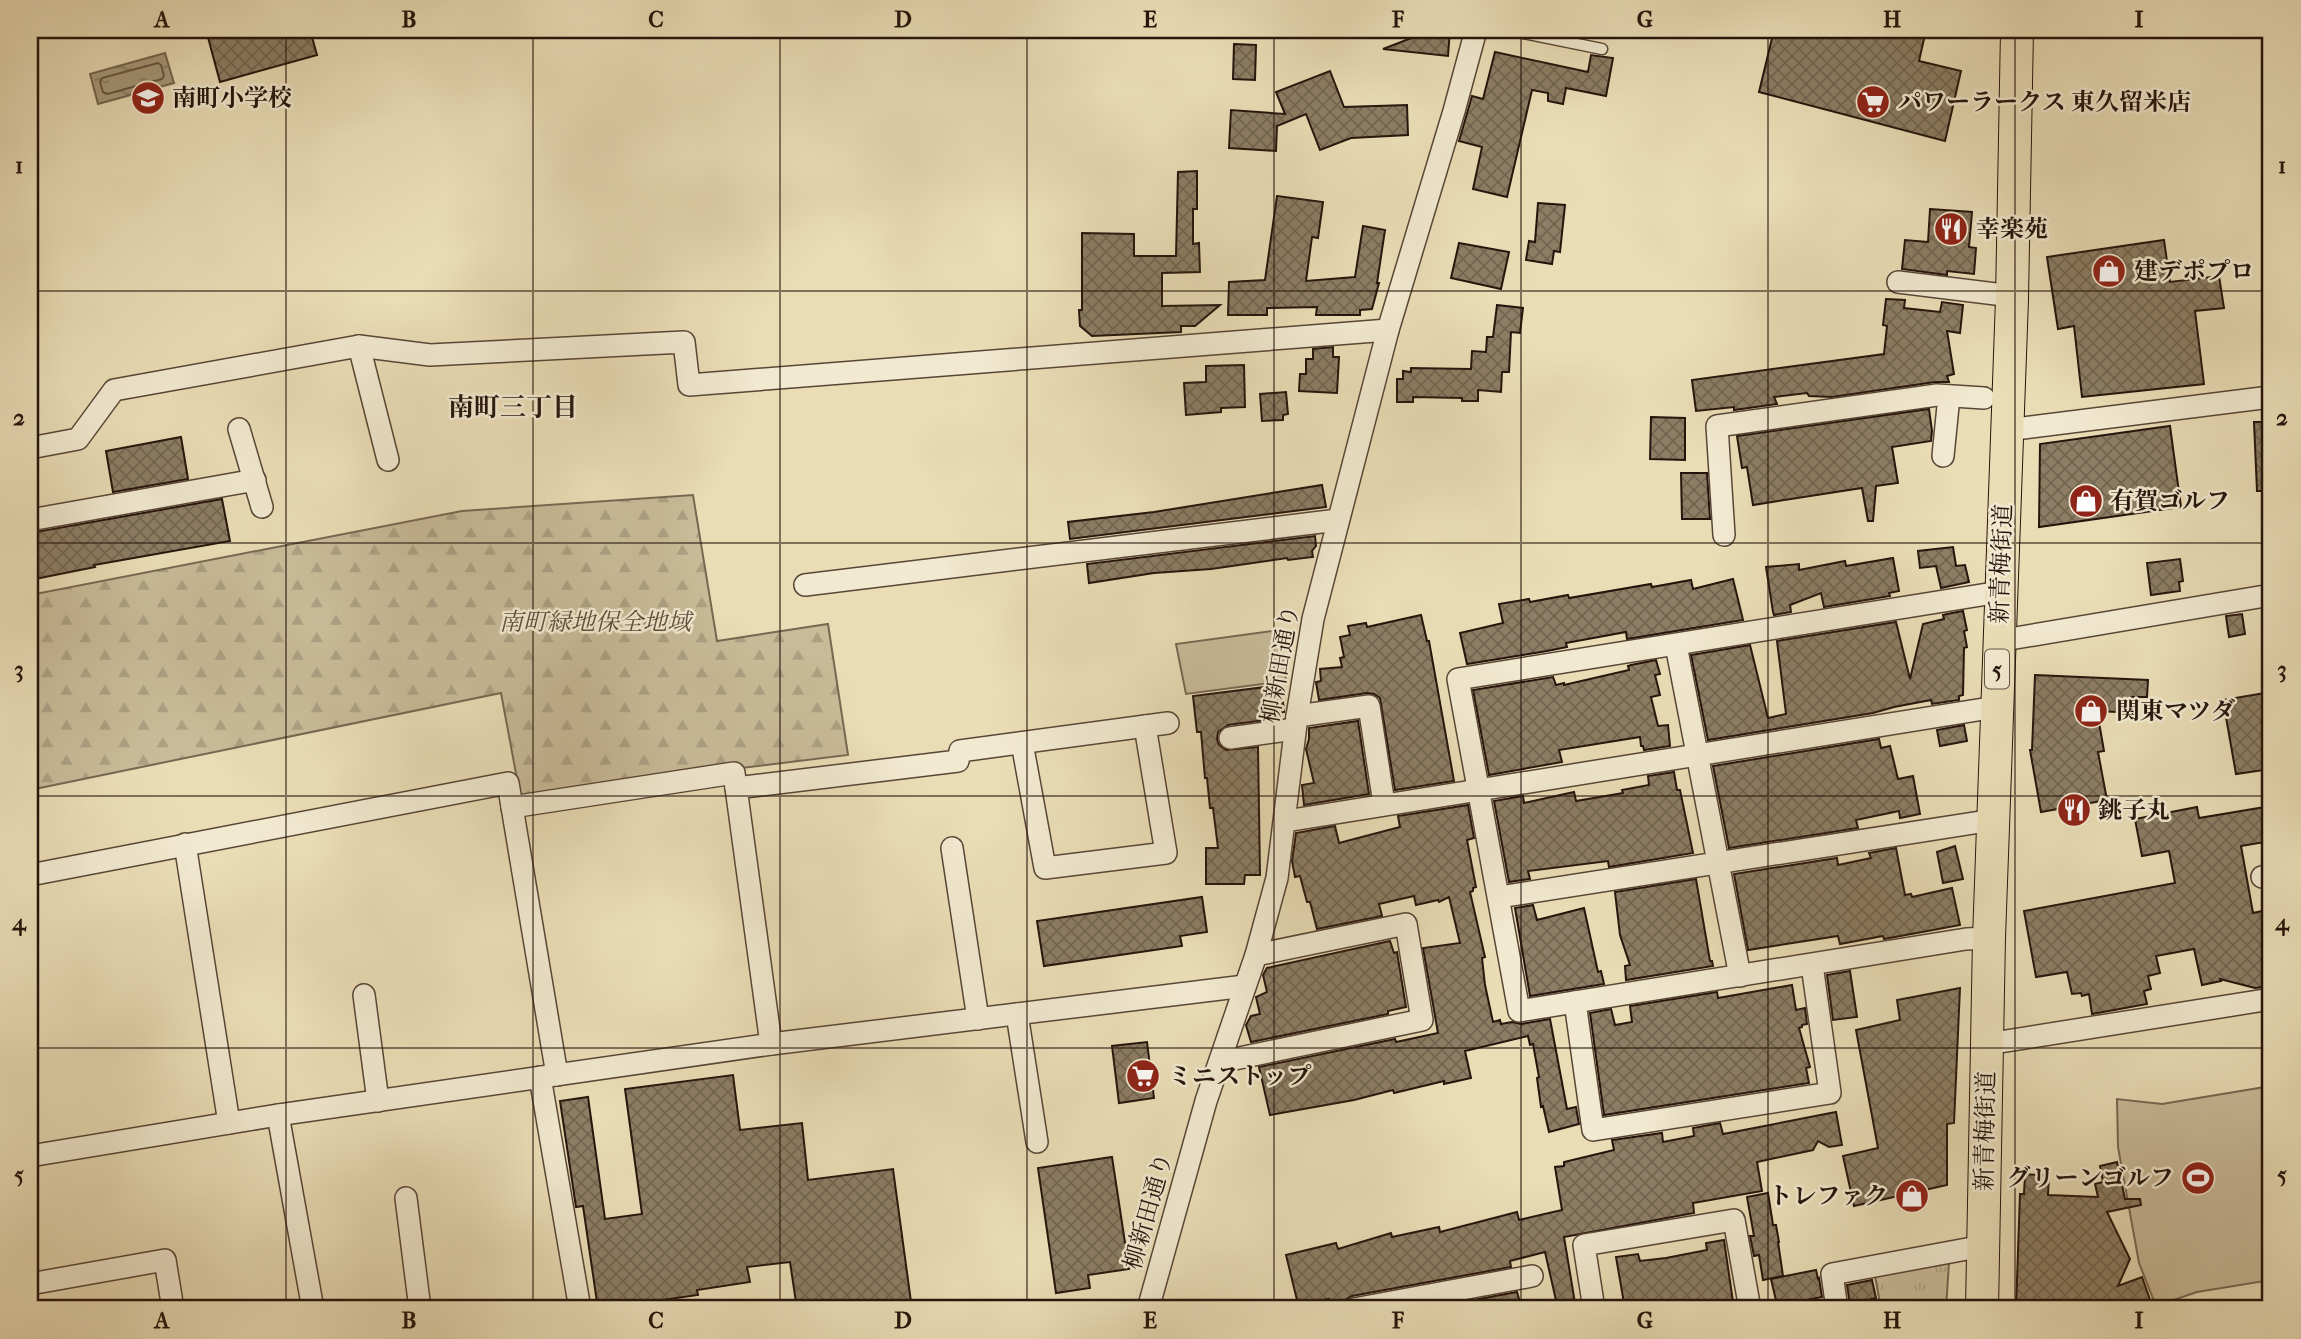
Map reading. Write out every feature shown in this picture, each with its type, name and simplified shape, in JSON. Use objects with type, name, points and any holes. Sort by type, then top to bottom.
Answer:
[{"type":"main road","name":"新青梅街道","points":[[1982,1309],[1989,938],[2012,296],[2017,30]]},
{"type":"street","name":"柳新田通り","points":[[1148,1309],[1206,1101],[1256,955],[1277,878],[1296,722],[1313,619],[1388,330],[1476,30]]},
{"type":"street","points":[[1898,282],[2012,296]]},
{"type":"street","points":[[30,448],[78,439],[114,390],[359,346],[430,355],[684,342],[689,385],[1388,330]]},
{"type":"street","points":[[359,346],[388,460]]},
{"type":"street","points":[[1724,535],[1717,426],[1937,395],[1984,398]]},
{"type":"street","points":[[1943,456],[1949,396]]},
{"type":"street","points":[[2007,430],[2270,397],[2271,402]]},
{"type":"street","points":[[239,429],[262,507]]},
{"type":"street","points":[[30,520],[255,480]]},
{"type":"street","points":[[805,585],[1338,520]]},
{"type":"street","points":[[1989,938],[1966,939],[1519,1011],[1458,679],[2000,592]]},
{"type":"street","points":[[1998,641],[2271,594]]},
{"type":"street","points":[[1676,645],[1740,976]]},
{"type":"street","points":[[1230,738],[1370,706],[1384,804]]},
{"type":"street","points":[[1286,821],[1996,707]]},
{"type":"street","points":[[736,789],[958,761],[960,751],[1167,723]]},
{"type":"street","points":[[1023,743],[1045,868],[1166,853],[1145,726]]},
{"type":"street","points":[[512,807],[734,773],[771,1044]]},
{"type":"street","points":[[30,875],[508,783],[580,1309]]},
{"type":"street","points":[[1499,897],[1993,820]]},
{"type":"street","points":[[185,844],[229,1123]]},
{"type":"street","points":[[952,848],[978,1019]]},
{"type":"street","points":[[1220,1062],[1422,1020],[1406,925],[1256,955]]},
{"type":"street","points":[[1575,1002],[1593,1130],[1830,1093],[1812,965]]},
{"type":"street","points":[[30,1156],[278,1115],[771,1044],[1245,986]]},
{"type":"street","points":[[364,995],[378,1101]]},
{"type":"street","points":[[1987,1045],[2271,999]]},
{"type":"street","points":[[1017,1014],[1037,1142]]},
{"type":"street","points":[[278,1115],[313,1309]]},
{"type":"street","points":[[406,1198],[420,1309]]},
{"type":"street","points":[[1594,1309],[1584,1245],[1734,1220],[1750,1309]]},
{"type":"street","points":[[1838,1309],[1832,1274],[1983,1246]]},
{"type":"street","points":[[30,1284],[165,1260],[173,1309]]},
{"type":"street","points":[[1354,1309],[1532,1276]]},
{"type":"lane","points":[[1508,30],[1602,49]]},
{"type":"green space","name":"南町緑地保全地域","points":[[693,495],[717,641],[828,624],[848,755],[520,795],[501,693],[30,790],[30,595],[462,511]]},
{"type":"green space","points":[[1279,630],[1286,681],[1186,694],[1176,644]]},
{"type":"green space","name":"グリーンゴルフ","points":[[2271,1086],[2271,1280],[2197,1292],[2156,1306],[2139,1263],[2118,1147],[2117,1099],[2162,1104]]},
{"type":"green space","points":[[1949,1262],[1946,1309],[1881,1309],[1875,1276]]},
{"type":"water","points":[[165,53],[174,83],[98,104],[90,74]]},
{"type":"building","points":[[206,30],[310,30],[317,55],[220,82]]},
{"type":"building","points":[[1432,30],[1450,30],[1448,56],[1383,49]]},
{"type":"building","points":[[1774,30],[1926,30],[1919,61],[1961,71],[1945,141],[1759,92]]},
{"type":"building","points":[[1234,44],[1256,45],[1255,80],[1233,79]]},
{"type":"building","points":[[1495,52],[1588,72],[1591,55],[1613,58],[1606,96],[1566,88],[1563,104],[1548,101],[1548,93],[1532,90],[1507,197],[1473,189],[1482,147],[1459,141],[1472,96],[1483,99]]},
{"type":"building","points":[[1330,71],[1344,107],[1407,105],[1408,135],[1351,138],[1320,150],[1306,114],[1277,126],[1276,151],[1229,148],[1231,110],[1285,114],[1276,92]]},
{"type":"building","points":[[1197,171],[1193,244],[1199,243],[1200,272],[1162,273],[1162,306],[1220,305],[1195,326],[1181,326],[1181,332],[1092,336],[1080,326],[1082,233],[1134,234],[1134,256],[1176,256],[1178,172]]},
{"type":"building","points":[[1277,196],[1323,202],[1318,238],[1312,237],[1306,281],[1355,277],[1363,226],[1385,230],[1379,283],[1372,309],[1360,310],[1360,315],[1316,315],[1317,307],[1267,308],[1267,315],[1228,315],[1229,282],[1265,280]]},
{"type":"building","points":[[1538,203],[1565,205],[1560,252],[1554,251],[1552,264],[1526,260],[1529,241],[1535,242]]},
{"type":"building","points":[[1930,209],[1972,212],[1969,247],[1976,248],[1974,274],[1947,271],[1947,275],[1902,269],[1905,240],[1928,242]]},
{"type":"building","points":[[2164,240],[2170,282],[2219,276],[2224,308],[2195,311],[2204,384],[2082,397],[2074,326],[2058,329],[2047,257]]},
{"type":"building","points":[[1459,243],[1509,252],[1501,289],[1451,278]]},
{"type":"building","points":[[1886,299],[1905,300],[1904,308],[1940,312],[1942,302],[1963,305],[1960,333],[1947,331],[1954,374],[1947,376],[1949,382],[1832,397],[1809,396],[1807,393],[1774,397],[1777,404],[1734,410],[1734,407],[1696,411],[1692,380],[1884,354]]},
{"type":"building","points":[[1497,305],[1523,308],[1520,333],[1511,332],[1509,372],[1502,372],[1501,392],[1478,390],[1478,401],[1413,397],[1413,402],[1397,402],[1397,379],[1403,379],[1403,371],[1411,372],[1411,368],[1471,369],[1472,351],[1486,352],[1487,337],[1493,337]]},
{"type":"building","points":[[1333,347],[1333,357],[1339,357],[1337,393],[1299,391],[1300,374],[1306,374],[1306,359],[1313,359],[1313,349]]},
{"type":"building","points":[[1244,365],[1245,407],[1221,408],[1221,412],[1186,415],[1184,383],[1206,382],[1206,366]]},
{"type":"building","points":[[1286,392],[1288,414],[1283,415],[1283,420],[1262,421],[1260,394]]},
{"type":"building","points":[[1929,409],[1931,441],[1892,447],[1898,483],[1876,486],[1873,521],[1868,521],[1862,488],[1753,505],[1747,467],[1742,468],[1737,436]]},
{"type":"building","points":[[1651,417],[1685,418],[1685,460],[1650,459]]},
{"type":"building","points":[[2254,422],[2271,422],[2271,491],[2257,491]]},
{"type":"building","points":[[2170,426],[2181,507],[2039,527],[2040,444]]},
{"type":"building","points":[[181,437],[188,479],[113,492],[106,451]]},
{"type":"building","points":[[1681,473],[1707,473],[1710,519],[1682,519]]},
{"type":"building","points":[[1322,485],[1326,507],[1070,539],[1068,522],[1154,512]]},
{"type":"building","points":[[222,499],[230,541],[94,565],[95,567],[30,580],[30,533]]},
{"type":"building","points":[[1315,536],[1313,557],[1154,573],[1089,583],[1087,564]]},
{"type":"building","points":[[1953,547],[1956,566],[1965,565],[1969,582],[1941,588],[1936,566],[1920,568],[1918,551]]},
{"type":"building","points":[[1893,558],[1899,591],[1889,593],[1890,596],[1824,607],[1821,593],[1790,605],[1791,612],[1774,615],[1766,567],[1799,564],[1799,570],[1845,561],[1846,566]]},
{"type":"building","points":[[2180,559],[2183,581],[2179,582],[2180,591],[2151,595],[2147,563]]},
{"type":"building","points":[[1733,579],[1743,620],[1627,639],[1626,632],[1566,643],[1567,647],[1467,664],[1460,633],[1503,623],[1499,604],[1568,595],[1569,598],[1691,580],[1693,589]]},
{"type":"building","points":[[1963,611],[1967,647],[1964,648],[1963,695],[1959,696],[1959,700],[1932,704],[1931,700],[1873,713],[1708,740],[1691,655],[1750,645],[1768,718],[1786,714],[1777,641],[1896,622],[1910,679],[1923,624],[1944,619],[1943,615]]},
{"type":"building","points":[[2242,614],[2245,634],[2229,637],[2226,616]]},
{"type":"building","points":[[1421,615],[1429,641],[1454,781],[1395,790],[1380,698],[1367,693],[1319,700],[1316,682],[1321,681],[1320,669],[1342,667],[1340,658],[1344,657],[1340,637],[1350,635],[1348,626],[1366,623],[1367,627]]},
{"type":"building","points":[[1656,660],[1660,674],[1655,675],[1660,695],[1651,697],[1658,726],[1668,725],[1670,746],[1644,750],[1640,737],[1559,750],[1562,762],[1489,775],[1473,690],[1553,677],[1556,685],[1564,685],[1629,670],[1628,666]]},
{"type":"building","points":[[2035,675],[2148,680],[2147,697],[2117,699],[2116,712],[2097,711],[2104,751],[2098,752],[2107,800],[2041,812],[2030,750]]},
{"type":"building","points":[[1281,685],[1284,712],[1265,715],[1266,720],[1228,725],[1218,732],[1217,739],[1219,745],[1226,750],[1258,747],[1260,875],[1245,875],[1244,884],[1206,884],[1206,848],[1218,848],[1193,696]]},
{"type":"building","points":[[2271,692],[2271,769],[2236,774],[2223,700]]},
{"type":"building","points":[[1358,721],[1369,794],[1304,805],[1302,785],[1314,783],[1306,749],[1309,728]]},
{"type":"building","points":[[1964,725],[1967,741],[1940,746],[1937,730]]},
{"type":"building","points":[[1879,739],[1881,748],[1890,746],[1898,779],[1913,776],[1920,814],[1900,818],[1899,811],[1856,820],[1858,828],[1729,848],[1713,766]]},
{"type":"building","points":[[1674,772],[1693,853],[1609,867],[1608,861],[1528,871],[1530,879],[1509,882],[1494,801],[1523,796],[1524,803],[1574,792],[1576,801],[1623,793],[1622,790],[1649,785],[1648,776]]},
{"type":"building","points":[[1468,805],[1474,838],[1467,840],[1476,887],[1470,892],[1485,957],[1482,958],[1485,985],[1493,1022],[1500,1020],[1501,1024],[1521,1024],[1550,1019],[1567,1109],[1576,1107],[1579,1124],[1549,1132],[1543,1106],[1541,1107],[1533,1044],[1530,1045],[1528,1036],[1465,1051],[1471,1078],[1444,1084],[1444,1081],[1394,1093],[1393,1090],[1270,1115],[1259,1067],[1395,1039],[1396,1042],[1438,1033],[1423,948],[1460,943],[1449,897],[1439,902],[1438,900],[1416,905],[1414,896],[1379,904],[1382,916],[1317,929],[1300,876],[1295,877],[1292,861],[1296,833],[1335,826],[1339,843],[1400,827],[1398,816]]},
{"type":"building","points":[[2271,806],[2271,841],[2241,846],[2253,913],[2271,909],[2271,986],[2255,988],[2220,979],[2221,981],[2202,985],[2194,949],[2156,956],[2160,973],[2148,976],[2151,989],[2144,991],[2147,1004],[2092,1014],[2089,994],[2072,994],[2067,972],[2036,977],[2024,911],[2175,883],[2169,851],[2142,856],[2135,819],[2197,807],[2199,818]]},
{"type":"building","points":[[1955,846],[1963,879],[1943,883],[1937,852]]},
{"type":"building","points":[[1896,848],[1905,895],[1911,894],[1912,897],[1952,888],[1960,925],[1884,939],[1883,936],[1840,944],[1838,936],[1748,950],[1734,874],[1837,858],[1838,865],[1871,858],[1869,853]]},
{"type":"building","points":[[1696,879],[1713,966],[1626,980],[1625,966],[1630,965],[1620,935],[1615,892]]},
{"type":"building","points":[[1202,897],[1207,932],[1180,936],[1182,946],[1044,966],[1037,921]]},
{"type":"building","points":[[1533,905],[1537,920],[1584,908],[1598,972],[1601,971],[1604,984],[1530,996],[1515,908]]},
{"type":"building","points":[[1390,941],[1394,953],[1397,952],[1406,1007],[1388,1011],[1388,1014],[1251,1042],[1246,1025],[1251,1016],[1260,1014],[1256,997],[1267,992],[1263,975],[1267,968]]},
{"type":"building","points":[[1850,971],[1857,1017],[1833,1020],[1827,975]]},
{"type":"building","points":[[1792,985],[1796,1010],[1805,1008],[1807,1024],[1799,1028],[1810,1067],[1806,1068],[1809,1083],[1604,1115],[1590,1013],[1611,1009],[1615,1025],[1632,1022],[1630,1006],[1717,992],[1718,998]]},
{"type":"building","points":[[1960,988],[1954,1123],[1947,1124],[1947,1185],[1854,1206],[1843,1156],[1878,1148],[1856,1030],[1900,1020],[1897,1000]]},
{"type":"building","points":[[1147,1042],[1154,1098],[1119,1103],[1112,1046]]},
{"type":"building","points":[[733,1075],[740,1130],[802,1123],[808,1180],[893,1169],[911,1302],[855,1309],[797,1309],[790,1262],[747,1267],[750,1282],[697,1290],[698,1295],[598,1309],[583,1206],[576,1207],[560,1101],[588,1097],[605,1219],[642,1214],[625,1089]]},
{"type":"building","points":[[1836,1112],[1842,1145],[1829,1147],[1818,1141],[1813,1150],[1757,1162],[1762,1191],[1693,1203],[1694,1213],[1564,1237],[1576,1309],[1558,1309],[1545,1252],[1510,1261],[1511,1267],[1352,1296],[1345,1300],[1341,1309],[1330,1309],[1329,1299],[1298,1304],[1286,1255],[1336,1243],[1338,1249],[1391,1233],[1392,1237],[1439,1227],[1440,1232],[1517,1212],[1519,1220],[1562,1210],[1555,1167],[1564,1166],[1564,1162],[1614,1150],[1612,1140],[1662,1133],[1663,1142],[1694,1136],[1693,1128],[1720,1123],[1723,1134]]},
{"type":"building","points":[[1112,1157],[1129,1269],[1088,1275],[1090,1288],[1056,1293],[1038,1168]]},
{"type":"building","points":[[2117,1162],[2125,1199],[2140,1199],[2141,1205],[2107,1212],[2130,1259],[2118,1286],[2142,1277],[2152,1305],[2140,1309],[2016,1309],[2020,1194],[2024,1194],[2025,1174],[2049,1176],[2048,1195],[2098,1197],[2095,1184],[2103,1182],[2100,1166]]},
{"type":"building","points":[[1768,1193],[1773,1225],[1776,1225],[1783,1276],[1763,1280],[1759,1255],[1754,1256],[1750,1236],[1754,1236],[1747,1197]]},
{"type":"building","points":[[1724,1240],[1734,1309],[1625,1309],[1616,1257],[1638,1254],[1640,1261],[1666,1258],[1707,1250],[1706,1243]]},
{"type":"building","points":[[1816,1270],[1822,1297],[1792,1303],[1794,1309],[1778,1309],[1771,1279]]},
{"type":"building","points":[[1872,1280],[1876,1298],[1850,1304],[1847,1285]]},
{"type":"building","points":[[1517,1292],[1522,1309],[1425,1309]]},
{"type":"place","name":"南町小学校","points":[[148,98]]},
{"type":"place","name":"パワーラークス 東久留米店","points":[[1873,102]]},
{"type":"place","name":"幸楽苑","points":[[1951,229]]},
{"type":"place","name":"建デポプロ","points":[[2109,271]]},
{"type":"place","name":"有賀ゴルフ","points":[[2086,501]]},
{"type":"place","name":"関東マツダ","points":[[2091,711]]},
{"type":"place","name":"銚子丸","points":[[2074,810]]},
{"type":"place","name":"ミニストップ","points":[[1143,1076]]},
{"type":"place","name":"グリーンゴルフ","points":[[2198,1178]]},
{"type":"place","name":"トレファク","points":[[1912,1196]]},
{"type":"district","name":"南町三丁目","points":[[513,407]]}]
